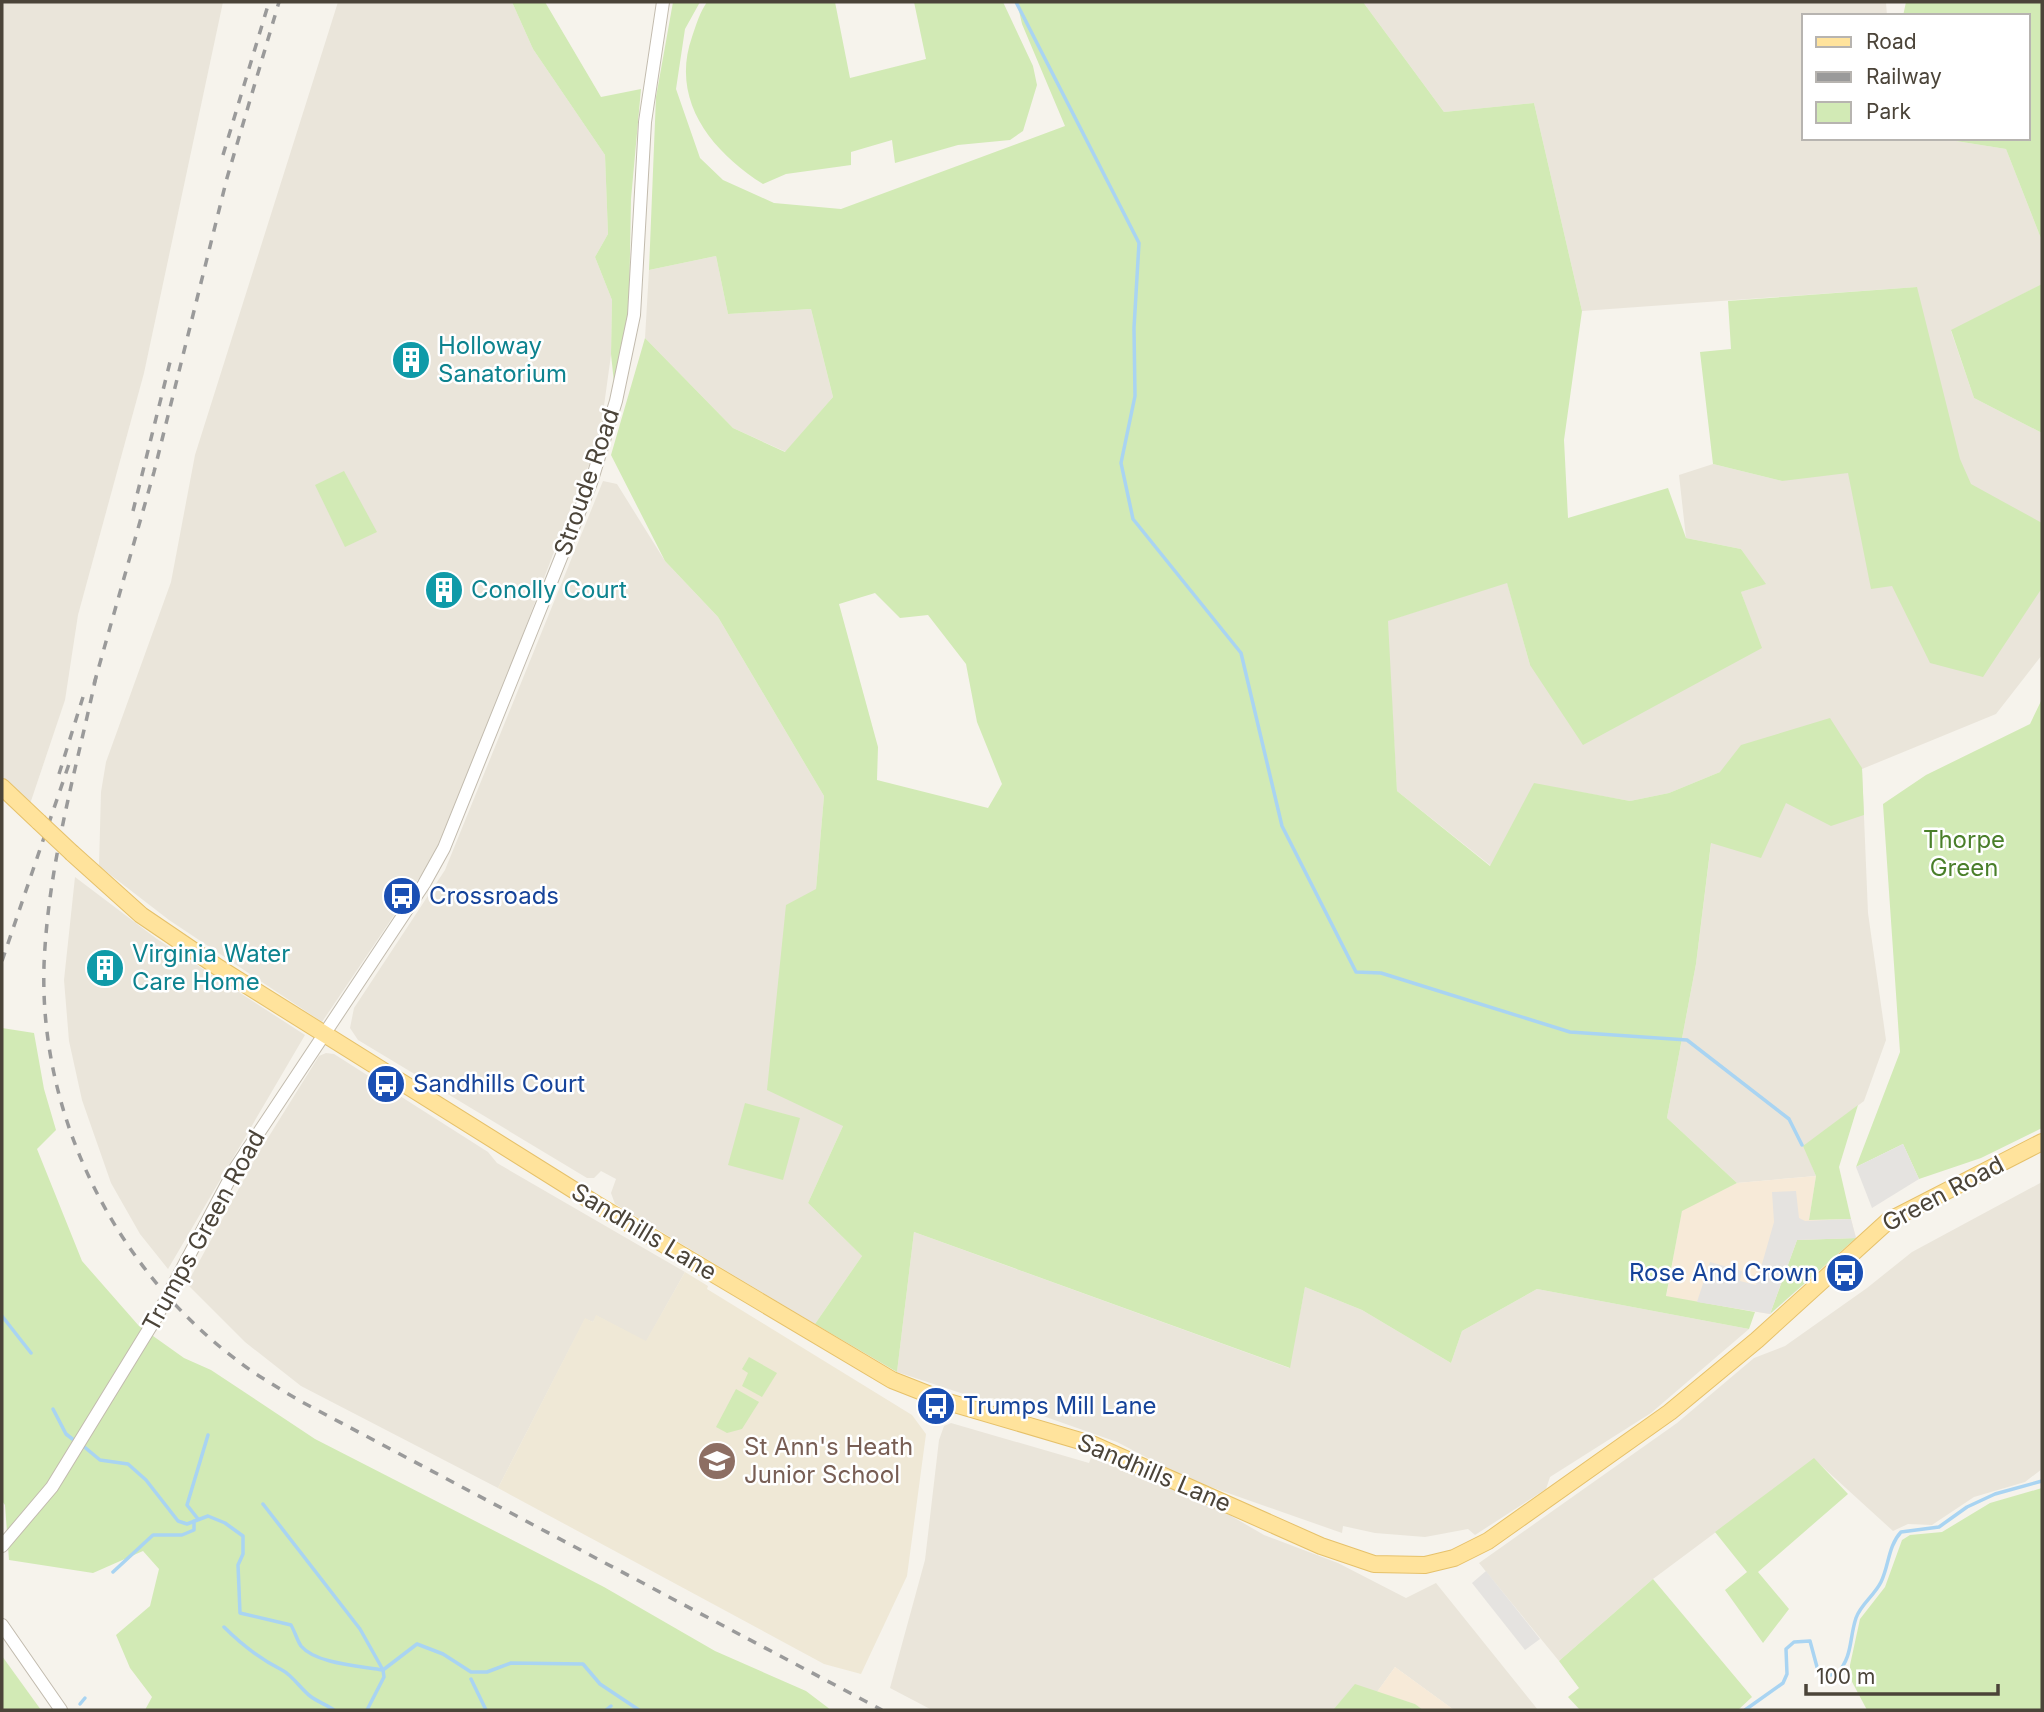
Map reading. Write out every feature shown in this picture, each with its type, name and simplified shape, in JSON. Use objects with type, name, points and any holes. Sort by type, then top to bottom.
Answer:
[{"type":"main road","name":"Sandhills Lane","points":[[2,787],[158,928],[596,1204],[892,1380],[948,1402],[1094,1445],[1321,1545],[1374,1564],[1425,1564],[1454,1558],[1488,1541],[1670,1412],[1757,1340]]},
{"type":"main road","name":"Green Road","points":[[1757,1340],[1888,1220],[2042,1142]]},
{"type":"street","name":"Stroude Road","points":[[323,1033],[424,884],[444,848],[590,484],[615,401],[632,328],[645,122],[663,2]]},
{"type":"street","name":"Trumps Green Road","points":[[2,1546],[41,1503],[157,1316],[236,1167],[323,1033]]},
{"type":"street","points":[[2,1625],[61,1710]]},
{"type":"shaded area","points":[[2,2],[223,2],[144,373],[78,615],[65,700],[30,804],[2,777]]},
{"type":"shaded area","points":[[338,2],[512,2],[533,49],[605,155],[608,234],[595,257],[612,300],[611,355],[598,449],[582,478],[510,668],[434,856],[322,1022],[169,920],[99,866],[101,792],[106,762],[171,582],[195,455]]},
{"type":"shaded area","points":[[1363,2],[1886,2],[1887,14],[1802,14],[1802,140],[1950,140],[2006,149],[2042,241],[2042,284],[1951,331],[1974,398],[2042,433],[2042,655],[1996,714],[1862,769],[1868,913],[1886,1040],[1864,1101],[1804,1146],[1816,1176],[1737,1183],[1667,1118],[1696,964],[1720,772],[1669,793],[1630,801],[1535,784],[1491,866],[1397,791],[1387,621],[1507,582],[1530,665],[1761,648],[1741,592],[1765,584],[1741,549],[1686,538],[1679,475],[1713,464],[1782,481],[1917,287],[1582,311],[1534,103],[1444,112]]},
{"type":"shaded area","points":[[716,256],[728,314],[811,309],[833,397],[786,452],[733,428],[645,338],[649,270]]},
{"type":"shaded area","points":[[603,481],[617,484],[665,561],[718,617],[824,796],[816,889],[843,1126],[808,1203],[862,1256],[815,1324],[615,1204],[611,1193],[616,1179],[601,1171],[594,1178],[587,1178],[358,1040],[350,1028],[354,1008],[445,870]]},
{"type":"shaded area","points":[[75,877],[157,939],[305,1035],[168,1269],[140,1234],[111,1183],[82,1100],[69,1041],[64,980]]},
{"type":"shaded area","points":[[334,1054],[488,1152],[497,1163],[685,1272],[646,1342],[597,1316],[593,1322],[585,1319],[498,1488],[301,1386],[245,1342],[187,1284],[256,1157],[319,1056]]},
{"type":"shaded area","points":[[1903,1144],[1919,1179],[1872,1208],[1856,1167]]},
{"type":"shaded area","points":[[1816,1176],[1809,1220],[1851,1219],[1856,1238],[1797,1240],[1770,1314],[1666,1297],[1682,1210],[1737,1183]]},
{"type":"shaded area","points":[[2042,1182],[2042,1469],[2025,1482],[1974,1497],[1932,1525],[1908,1524],[1893,1531],[1814,1459],[1653,1579],[1559,1661],[1479,1563],[1677,1423],[1754,1358],[1785,1346],[1867,1288],[1912,1252]]},
{"type":"shaded area","points":[[1796,1191],[1799,1218],[1805,1221],[1851,1219],[1856,1238],[1797,1240],[1770,1314],[1697,1302],[1710,1262],[1742,1271],[1740,1281],[1756,1285],[1774,1222],[1772,1192]]},
{"type":"shaded area","points":[[914,1232],[1289,1368],[1305,1287],[1362,1310],[1451,1363],[1462,1331],[1537,1289],[1749,1329],[1651,1413],[1550,1477],[1546,1489],[1475,1535],[1468,1529],[1425,1537],[1375,1533],[1343,1526],[1342,1533],[1188,1479],[1117,1442],[992,1398],[982,1400],[897,1372]]},
{"type":"shaded area","name":"St Ann's Heath Junior School","points":[[685,1272],[708,1286],[707,1289],[912,1415],[926,1434],[907,1576],[861,1674],[824,1664],[498,1488],[585,1318],[593,1322],[596,1315],[646,1341]]},
{"type":"shaded area","points":[[951,1423],[1089,1463],[1091,1458],[1202,1499],[1264,1535],[1338,1563],[1406,1598],[1436,1583],[1538,1710],[1454,1710],[1395,1667],[1377,1692],[1355,1685],[1333,1710],[932,1710],[890,1688],[925,1560],[939,1440],[944,1426]]},
{"type":"shaded area","points":[[1486,1571],[1540,1639],[1525,1650],[1472,1583]]},
{"type":"shaded area","points":[[1395,1667],[1454,1710],[1423,1710],[1415,1704],[1377,1692]]},
{"type":"green space","points":[[512,2],[545,2],[601,97],[641,89],[631,199],[629,308],[614,383],[611,354],[612,300],[595,257],[608,234],[605,155],[533,49]]},
{"type":"green space","points":[[673,2],[700,2],[685,29],[676,89],[700,158],[723,180],[774,203],[841,209],[1065,126],[1022,24],[1017,2],[1363,2],[1444,112],[1534,103],[1582,311],[1564,440],[1568,518],[1668,488],[1686,538],[1741,549],[1766,584],[1741,592],[1762,648],[1583,745],[1530,665],[1507,583],[1388,621],[1397,791],[1490,866],[1534,783],[1630,801],[1669,793],[1720,772],[1741,745],[1830,718],[1862,768],[1864,815],[1831,826],[1786,803],[1761,858],[1711,843],[1696,964],[1667,1118],[1737,1183],[1682,1211],[1666,1296],[1755,1312],[1749,1329],[1537,1289],[1462,1331],[1451,1363],[1362,1310],[1305,1287],[1290,1368],[914,1232],[897,1372],[815,1324],[862,1256],[808,1203],[843,1126],[767,1090],[786,905],[816,889],[824,796],[718,617],[665,561],[611,455],[645,338],[733,428],[785,452],[833,397],[811,309],[728,314],[716,256],[649,270],[656,97]],"holes":[[[875,593],[900,618],[928,615],[966,664],[977,722],[1002,784],[988,808],[877,780],[878,747],[839,604]]]},
{"type":"green space","points":[[707,2],[835,2],[850,78],[926,59],[914,2],[1003,2],[1033,66],[1037,85],[1023,131],[1010,140],[958,145],[895,163],[892,140],[851,152],[851,165],[786,174],[763,184],[744,171],[712,140],[691,102],[687,60],[692,37]]},
{"type":"green space","points":[[1906,2],[2042,2],[2042,241],[2006,149],[1950,140],[2030,140],[2030,14],[1903,14]]},
{"type":"green space","points":[[2042,284],[2042,433],[1974,398],[1951,330]]},
{"type":"green space","points":[[1917,287],[1960,459],[1971,484],[2042,523],[2042,588],[1983,677],[1930,663],[1892,586],[1871,589],[1848,473],[1782,481],[1713,464],[1700,352],[1731,349],[1728,301]]},
{"type":"green space","points":[[344,471],[377,532],[345,547],[315,485]]},
{"type":"green space","name":"Thorpe Green","points":[[2042,699],[2042,1128],[1981,1158],[1919,1179],[1903,1144],[1856,1167],[1900,1052],[1883,804],[1926,775],[2030,724]]},
{"type":"green space","points":[[2,1028],[34,1033],[44,1089],[56,1130],[37,1149],[82,1261],[139,1326],[184,1358],[211,1370],[315,1439],[604,1587],[715,1651],[806,1691],[831,1710],[145,1710],[152,1697],[130,1668],[116,1635],[150,1606],[159,1569],[143,1551],[93,1573],[9,1560],[5,1505],[2,1501]]},
{"type":"green space","points":[[745,1103],[800,1118],[783,1180],[728,1165]]},
{"type":"green space","points":[[1858,1105],[1839,1167],[1851,1219],[1809,1220],[1816,1176],[1803,1146]]},
{"type":"green space","points":[[1856,1238],[1770,1314],[1797,1240]]},
{"type":"green space","points":[[749,1357],[777,1373],[762,1397],[742,1386],[748,1373],[742,1369]]},
{"type":"green space","points":[[736,1389],[759,1402],[742,1429],[727,1433],[716,1427]]},
{"type":"green space","points":[[1814,1458],[1848,1494],[1758,1572],[1789,1609],[1763,1643],[1725,1590],[1747,1572],[1715,1532]]},
{"type":"green space","points":[[2042,1488],[2042,1710],[1867,1710],[1850,1678],[1850,1665],[1860,1619],[1885,1587],[1902,1540],[1910,1535],[1942,1532],[1990,1503]]},
{"type":"green space","points":[[1653,1579],[1752,1697],[1738,1710],[1580,1710],[1568,1697],[1579,1688],[1559,1661]]},
{"type":"green space","points":[[2,1656],[41,1710],[2,1710]]},
{"type":"green space","points":[[1355,1684],[1415,1704],[1423,1710],[1333,1710]]},
{"type":"waterway","points":[[1016,2],[1139,243],[1134,328],[1135,396],[1121,463],[1133,519],[1241,653],[1282,826],[1356,972],[1381,973],[1570,1032],[1687,1040],[1789,1119],[1802,1145]]},
{"type":"waterway","points":[[2,1316],[31,1353]]},
{"type":"waterway","points":[[53,1409],[66,1434],[75,1441]]},
{"type":"waterway","points":[[198,1519],[187,1505],[208,1435]]},
{"type":"waterway","points":[[82,1445],[100,1460],[128,1464],[146,1480],[178,1521],[187,1524],[208,1516],[225,1523],[243,1536],[243,1554],[238,1565],[240,1613],[291,1625],[301,1646],[317,1657],[383,1670],[384,1677],[367,1710]]},
{"type":"waterway","points":[[1745,1710],[1783,1683],[1787,1674],[1786,1649],[1794,1642],[1810,1641],[1817,1667],[1823,1676],[1837,1674],[1846,1661],[1858,1613],[1881,1582],[1894,1543],[1901,1532],[1939,1527],[1967,1507],[1995,1494],[2042,1481]]},
{"type":"waterway","points":[[263,1504],[360,1629],[383,1670],[417,1644],[443,1654],[471,1672],[487,1672],[511,1663],[583,1664],[600,1684],[639,1710]]},
{"type":"waterway","points":[[113,1572],[153,1535],[182,1535],[194,1530],[194,1521]]},
{"type":"waterway","points":[[224,1627],[252,1651],[286,1672],[310,1696],[334,1710]]},
{"type":"waterway","points":[[471,1679],[486,1710]]},
{"type":"waterway","points":[[80,1704],[85,1698]]},
{"type":"waterway","points":[[606,1710],[611,1706]]},
{"type":"railway","points":[[223,155],[269,2]]},
{"type":"railway","points":[[94,684],[154,472],[227,178],[279,2]]},
{"type":"railway","points":[[133,511],[171,358]]},
{"type":"railway","points":[[96,677],[53,879],[45,947],[45,1006],[52,1065],[67,1122],[89,1178],[118,1230],[153,1278],[193,1322],[238,1361],[300,1401],[882,1710]]},
{"type":"railway","points":[[59,774],[83,697]]},
{"type":"railway","points":[[2,961],[69,764]]},
{"type":"place","name":"Holloway Sanatorium","points":[[411,360]]},
{"type":"place","name":"Conolly Court","points":[[444,590]]},
{"type":"place","name":"Crossroads","points":[[402,896]]},
{"type":"place","name":"Virginia Water Care Home","points":[[105,968]]},
{"type":"place","name":"Sandhills Court","points":[[386,1084]]},
{"type":"place","name":"Rose And Crown","points":[[1845,1273]]},
{"type":"place","name":"Trumps Mill Lane","points":[[936,1406]]},
{"type":"place","name":"St Ann's Heath Junior School","points":[[717,1461]]}]
